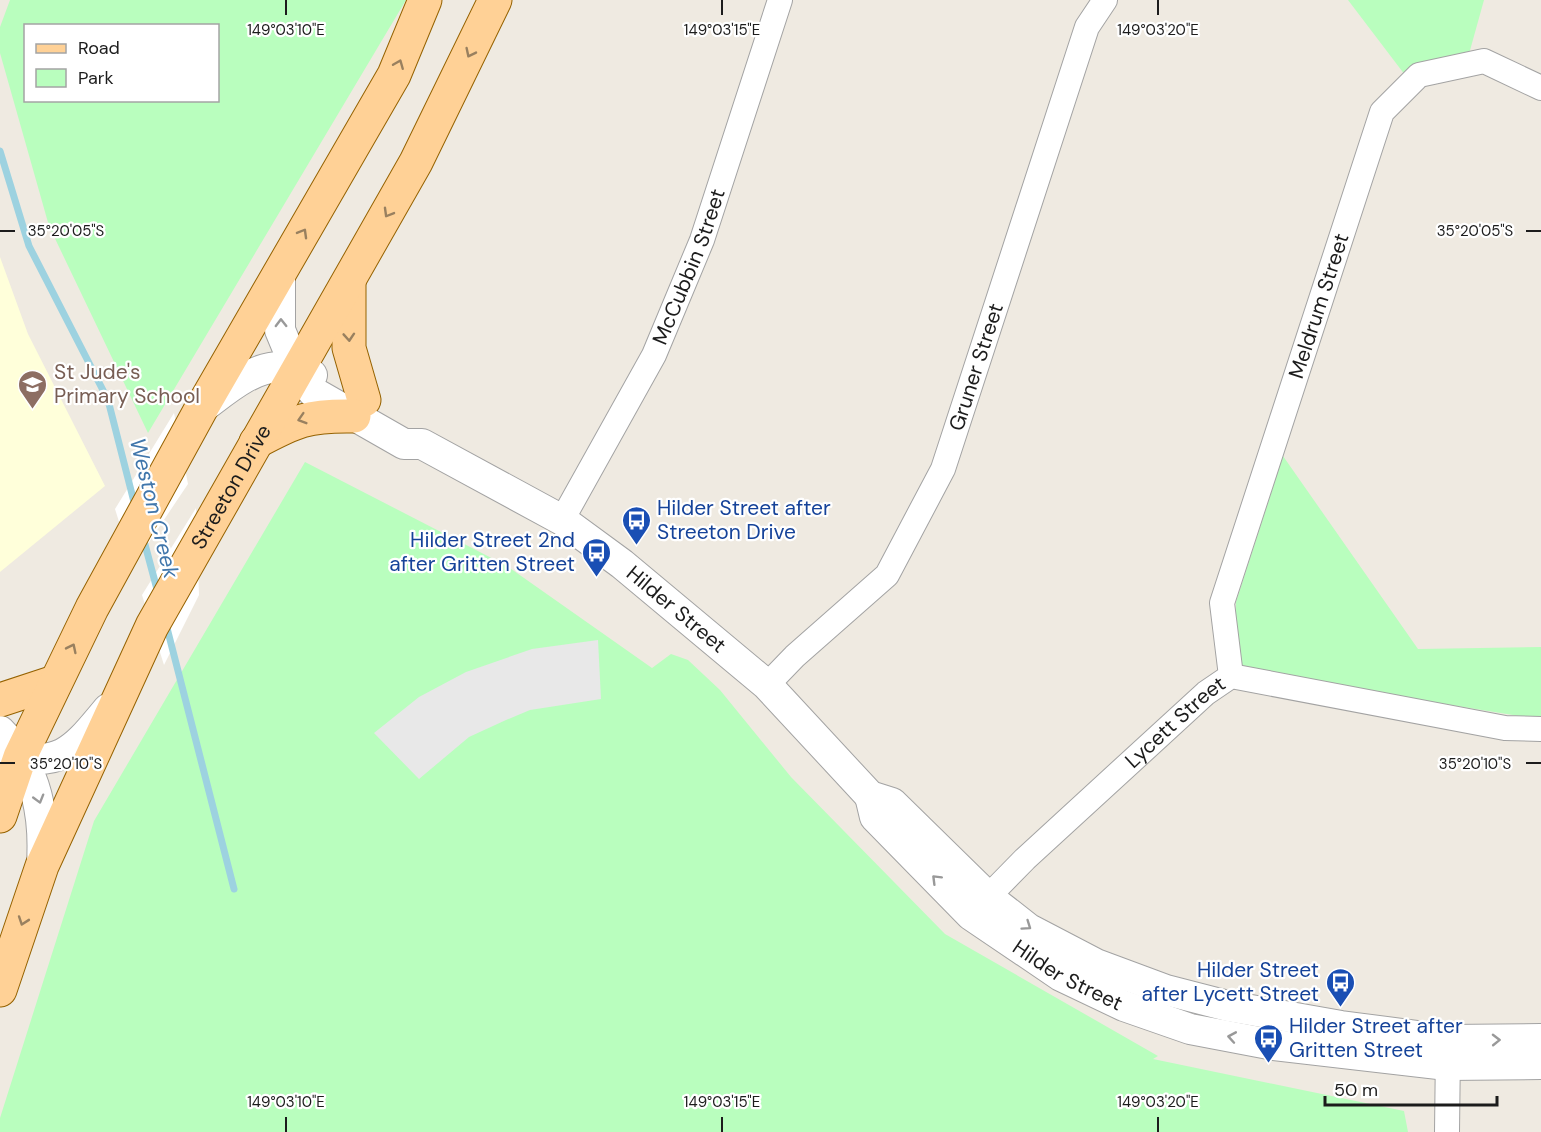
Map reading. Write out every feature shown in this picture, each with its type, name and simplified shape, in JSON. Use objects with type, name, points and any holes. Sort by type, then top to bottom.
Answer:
[{"type":"main road","points":[[0,816],[10,754],[55,682],[126,544],[181,449],[201,409],[394,75],[425,0]]},
{"type":"main road","name":"Streeton Drive","points":[[0,990],[42,866],[152,626],[416,162],[495,0]]},
{"type":"main road","points":[[256,442],[293,422],[359,408],[349,348],[349,279]]},
{"type":"main road","points":[[0,700],[55,682]]},
{"type":"street","name":"McCubbin Street","points":[[562,520],[654,355],[689,272],[702,240],[780,0]]},
{"type":"street","name":"Gruner Street","points":[[767,685],[795,656],[887,576],[943,469],[1087,27],[1105,0]]},
{"type":"street","name":"Meldrum Street","points":[[1231,676],[1222,603],[1382,112],[1419,75],[1484,61],[1541,88]]},
{"type":"street","points":[[280,272],[280,330],[297,371]]},
{"type":"street","name":"Hilder Street","points":[[201,409],[236,383],[259,372],[281,367],[324,378],[359,408],[415,432],[422,444],[562,520],[622,564],[767,685],[870,796],[875,817],[1061,976],[1124,1006],[1190,1029],[1274,1045],[1447,1052],[1541,1064]]},
{"type":"street","name":"Lycett Street","points":[[980,906],[1025,859],[1206,693],[1231,676],[1505,728],[1541,729]]},
{"type":"street","points":[[10,754],[59,756],[74,749],[118,697]]},
{"type":"street","points":[[0,731],[10,754],[38,794],[43,812],[42,866]]},
{"type":"street","name":"Hilder Street","points":[[1447,1052],[1541,1039]]},
{"type":"street","points":[[1447,1052],[1447,1132]]},
{"type":"shaded area","name":"St Jude's Primary School","points":[[0,257],[28,334],[105,486],[0,572]]},
{"type":"shaded area","points":[[598,640],[601,699],[530,710],[506,720],[469,737],[419,779],[374,733],[419,697],[466,672],[532,649]]},
{"type":"green space","points":[[10,0],[406,0],[148,433],[49,226],[0,53],[0,27]]},
{"type":"green space","points":[[1348,0],[1484,0],[1469,54],[1405,75]]},
{"type":"green space","points":[[1283,456],[1418,649],[1541,647],[1541,716],[1519,716],[1234,670],[1236,602]]},
{"type":"green space","points":[[305,462],[507,566],[652,668],[671,654],[688,660],[720,690],[791,777],[945,934],[1158,1056],[1153,1059],[1404,1111],[1408,1132],[0,1132],[0,1118],[94,821]]},
{"type":"pier","points":[[174,413],[188,484],[133,566],[115,509]]},
{"type":"pier","points":[[196,508],[199,595],[164,665],[142,595]]},
{"type":"waterway","name":"Weston Creek","points":[[0,151],[29,246],[108,400],[135,506]]},
{"type":"waterway","name":"Weston Creek","points":[[143,537],[158,593]]},
{"type":"waterway","name":"Weston Creek","points":[[166,624],[234,889]]},
{"type":"place","name":"St Jude's Primary School","points":[[33,410]]},
{"type":"place","name":"Hilder Street after Streeton Drive","points":[[636,546]]},
{"type":"place","name":"Hilder Street 2nd after Gritten Street","points":[[596,578]]},
{"type":"place","name":"Hilder Street after Lycett Street","points":[[1340,1008]]},
{"type":"place","name":"Hilder Street after Gritten Street","points":[[1268,1064]]}]
